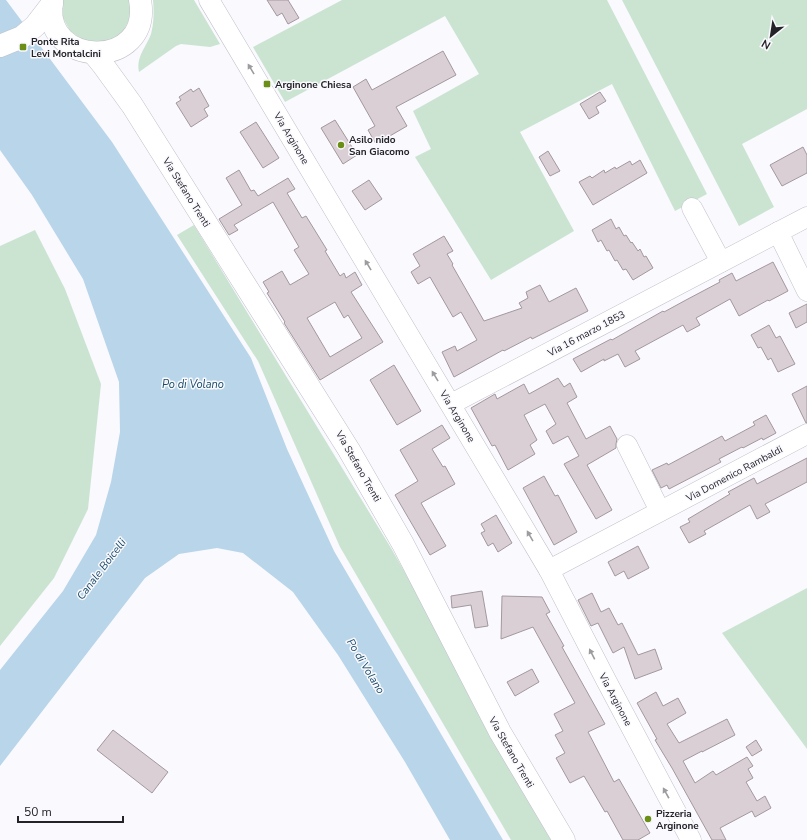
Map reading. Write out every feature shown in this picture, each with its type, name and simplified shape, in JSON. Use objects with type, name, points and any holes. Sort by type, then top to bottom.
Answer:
[{"type":"main road","points":[[22,37],[48,36],[67,43],[82,51],[94,54],[109,52],[118,48],[129,40],[136,30],[140,18],[140,0]]},
{"type":"main road","points":[[0,46],[22,37],[35,26],[52,2]]},
{"type":"main road","points":[[52,2],[53,20],[55,26],[67,43]]},
{"type":"main road","name":"Via Stefano Trenti","points":[[118,48],[120,69],[132,105]]},
{"type":"main road","name":"Via Stefano Trenti","points":[[94,54],[132,105],[350,450],[403,544],[500,732],[564,840]]},
{"type":"street","name":"Via Arginone","points":[[209,0],[549,570],[618,703],[692,840]]},
{"type":"street","points":[[692,208],[721,262]]},
{"type":"street","name":"Via 16 marzo 1853","points":[[451,404],[807,217]]},
{"type":"street","points":[[778,232],[807,291]]},
{"type":"street","name":"Via Domenico Rambaldi","points":[[549,570],[807,434]]},
{"type":"street","points":[[627,445],[660,511]]},
{"type":"green space","points":[[63,0],[130,0],[130,19],[122,33],[110,41],[86,42],[70,31],[63,18]]},
{"type":"green space","points":[[153,0],[194,0],[220,44],[210,47],[181,44],[139,72],[138,66],[140,57],[152,30],[154,17]]},
{"type":"green space","points":[[342,0],[607,0],[707,194],[675,211],[612,84],[520,132],[574,231],[491,280],[415,157],[431,149],[413,111],[479,74],[445,16],[285,102],[253,47]]},
{"type":"green space","points":[[622,0],[807,0],[807,109],[742,144],[774,207],[739,226]]},
{"type":"green space","points":[[194,225],[391,548],[557,840],[511,840],[340,547],[258,361],[177,235]]},
{"type":"green space","points":[[35,230],[65,289],[101,384],[88,509],[54,578],[0,646],[0,246]]},
{"type":"green space","points":[[807,588],[807,749],[722,633]]},
{"type":"water","name":"Po di Volano","points":[[0,0],[6,0],[112,142],[251,358],[287,449],[334,551],[503,840],[450,840],[405,762],[338,655],[293,592],[243,553],[217,548],[179,554],[145,578],[0,766],[0,670],[63,591],[96,535],[111,482],[120,432],[119,382],[83,279],[32,195],[0,150]]},
{"type":"building","points":[[267,0],[288,0],[299,18],[288,24],[282,13],[277,16]]},
{"type":"building","points":[[443,51],[456,75],[396,107],[407,126],[376,144],[368,130],[375,126],[353,87],[366,79],[372,90]]},
{"type":"building","points":[[199,88],[209,106],[204,109],[208,116],[191,127],[176,103],[181,100],[179,97],[191,89],[193,92]]},
{"type":"building","points":[[600,92],[606,101],[596,107],[599,113],[589,119],[580,104]]},
{"type":"building","name":"Asilo nido San Giacomo","points":[[335,120],[357,155],[343,164],[321,128]]},
{"type":"building","points":[[256,122],[279,158],[263,168],[240,132]]},
{"type":"building","points":[[803,147],[807,155],[807,173],[782,186],[770,165]]},
{"type":"building","points":[[548,151],[560,171],[550,176],[539,157]]},
{"type":"building","points":[[640,160],[647,173],[593,205],[579,182],[590,176],[592,178],[604,170],[605,173],[630,161],[632,165]]},
{"type":"building","points":[[239,170],[251,191],[254,190],[258,196],[288,178],[295,189],[287,193],[302,218],[306,216],[327,250],[325,251],[340,276],[344,273],[346,278],[355,272],[362,285],[351,292],[383,342],[320,380],[284,323],[285,322],[267,293],[269,292],[263,282],[282,271],[290,285],[309,274],[294,250],[299,247],[273,202],[234,225],[238,230],[229,235],[219,219],[242,205],[226,178]],"holes":[[[335,302],[344,318],[348,315],[362,338],[330,357],[307,318]]]},
{"type":"building","points":[[369,180],[382,199],[365,210],[352,191]]},
{"type":"building","points":[[611,219],[616,229],[619,227],[624,236],[626,235],[638,251],[640,249],[644,257],[646,256],[653,268],[633,280],[626,269],[623,270],[617,260],[615,261],[609,250],[607,251],[601,240],[598,242],[592,230]]},
{"type":"building","points":[[444,236],[453,251],[447,254],[453,264],[452,265],[484,321],[522,308],[519,303],[528,298],[526,292],[540,285],[549,302],[576,288],[588,311],[532,339],[531,337],[504,351],[503,350],[454,377],[442,352],[455,346],[457,351],[477,340],[461,312],[453,317],[430,277],[418,284],[411,272],[420,266],[413,254]]},
{"type":"building","points":[[773,262],[788,291],[739,316],[730,299],[696,318],[700,325],[687,332],[683,325],[635,351],[640,359],[625,367],[618,354],[604,361],[604,359],[581,372],[573,359],[611,339],[612,340],[663,311],[664,312],[720,282],[719,280],[732,273],[736,281]]},
{"type":"building","points":[[807,304],[807,322],[796,328],[789,313]]},
{"type":"building","points":[[769,325],[776,338],[780,336],[795,364],[778,372],[771,358],[768,360],[761,347],[758,348],[751,335]]},
{"type":"building","points":[[394,365],[421,411],[397,425],[370,380]]},
{"type":"building","points":[[558,378],[564,387],[570,383],[577,397],[567,403],[586,439],[610,426],[617,439],[616,448],[587,465],[612,510],[596,519],[564,464],[579,456],[568,436],[553,444],[546,431],[556,424],[545,404],[524,415],[537,440],[530,445],[535,454],[508,470],[495,445],[492,446],[471,408],[495,394],[497,399],[524,384],[529,394]]},
{"type":"building","points":[[807,386],[807,423],[806,423],[792,394]]},
{"type":"building","points":[[766,415],[776,433],[763,440],[762,438],[743,448],[742,447],[719,459],[721,462],[669,489],[667,485],[661,488],[652,470],[667,463],[668,465],[722,436],[725,441],[755,425],[753,422]]},
{"type":"building","points":[[442,425],[450,438],[432,449],[443,467],[445,466],[455,484],[421,503],[446,546],[430,555],[395,495],[418,481],[400,450]]},
{"type":"building","points":[[807,458],[807,482],[765,504],[770,512],[757,519],[750,505],[704,531],[706,534],[689,543],[680,527],[690,522],[688,519],[730,494],[728,492],[754,478],[757,484]]},
{"type":"building","points":[[544,476],[555,496],[558,495],[577,532],[554,545],[523,488]]},
{"type":"building","points":[[496,515],[512,543],[498,552],[493,543],[488,546],[481,533],[485,531],[481,524]]},
{"type":"building","points":[[638,546],[649,568],[628,579],[624,571],[615,576],[608,562]]},
{"type":"building","points":[[482,591],[488,626],[475,628],[471,605],[452,608],[451,596]]},
{"type":"building","points":[[592,593],[601,612],[609,608],[618,625],[622,623],[638,655],[655,649],[662,669],[635,679],[624,647],[613,653],[598,623],[591,626],[578,600]]},
{"type":"building","points":[[502,596],[542,597],[550,612],[546,614],[564,646],[562,647],[605,724],[588,732],[614,782],[619,779],[650,833],[638,840],[623,840],[607,811],[605,812],[584,776],[570,783],[556,758],[565,753],[555,735],[563,731],[554,714],[575,703],[533,627],[501,639]]},
{"type":"building","points":[[532,669],[539,682],[515,696],[507,682]]},
{"type":"building","points":[[656,692],[663,706],[678,698],[686,713],[667,724],[679,743],[727,719],[735,735],[683,761],[695,783],[713,771],[716,775],[747,757],[753,766],[748,769],[753,778],[746,782],[757,801],[765,796],[771,808],[755,817],[752,811],[720,828],[726,840],[712,840],[655,740],[657,739],[637,703]]},
{"type":"building","points":[[113,730],[168,772],[152,793],[97,750]]},
{"type":"building","points":[[756,740],[762,750],[752,756],[746,747]]},
{"type":"place","name":"Ponte Rita Levi Montalcini","points":[[23,47]]},
{"type":"place","name":"Arginone Chiesa","points":[[267,84]]},
{"type":"place","name":"Asilo nido San Giacomo","points":[[341,145]]},
{"type":"place","name":"Pizzeria Arginone","points":[[648,819]]},
{"type":"water label","name":"Canale Boicelli","points":[[101,569]]}]
